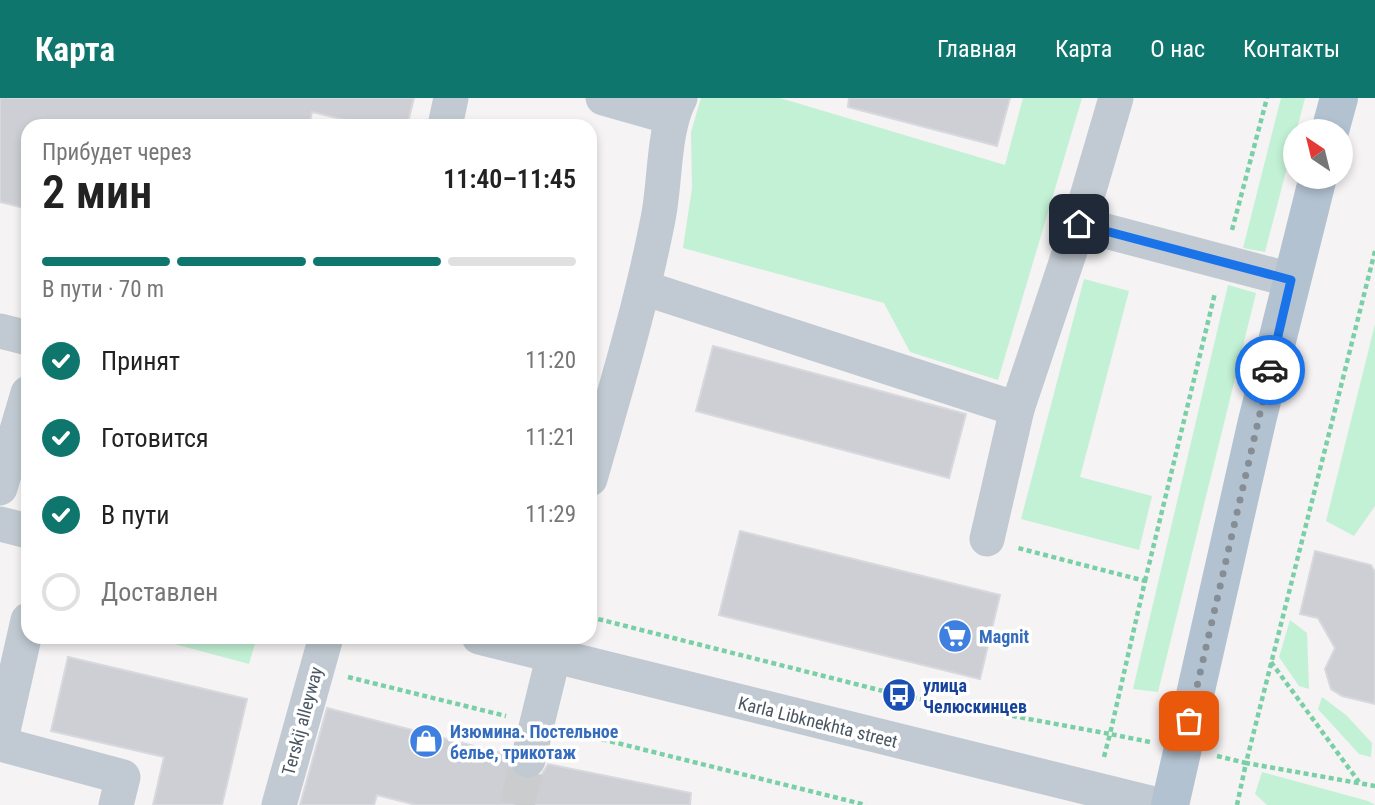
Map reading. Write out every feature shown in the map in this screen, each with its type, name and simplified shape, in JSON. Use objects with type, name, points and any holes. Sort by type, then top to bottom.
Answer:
[{"type":"main road","points":[[1333,119],[1339,98]]},
{"type":"main road","points":[[1170,805],[1291,280],[1315,189]]},
{"type":"street","points":[[447,119],[452,98]]},
{"type":"street","points":[[597,454],[644,288],[665,189],[675,107],[603,98]]},
{"type":"street","points":[[987,539],[1017,409],[1079,224],[1116,98]]},
{"type":"street","points":[[1079,224],[1291,280]]},
{"type":"street","points":[[644,288],[1017,409]]},
{"type":"street","points":[[0,331],[21,336]]},
{"type":"street","points":[[0,488],[21,417]]},
{"type":"street","points":[[0,524],[21,529]]},
{"type":"street","points":[[23,644],[0,744],[123,777],[116,805]]},
{"type":"street","name":"Karla Libknekhta street","points":[[522,644],[547,648],[1158,805]]},
{"type":"street","points":[[528,760],[538,724],[547,648]]},
{"type":"street","name":"Terskij alleyway","points":[[279,805],[321,653]]},
{"type":"path","points":[[1094,790],[1110,734],[1223,263],[1267,98]]},
{"type":"path","points":[[1237,805],[1270,662],[1375,251]]},
{"type":"path","points":[[987,539],[1145,581]]},
{"type":"path","points":[[597,619],[899,695],[1375,786]]},
{"type":"path","points":[[321,653],[538,724],[866,805]]},
{"type":"path","points":[[1270,662],[1359,783]]},
{"type":"green space","points":[[701,98],[780,98],[1005,165],[1023,98],[1082,98],[998,380],[910,352],[884,303],[683,248],[692,188],[691,132]]},
{"type":"green space","points":[[1281,98],[1305,98],[1300,119],[1283,119],[1283,183],[1265,252],[1243,248]]},
{"type":"green space","points":[[1084,279],[1129,291],[1080,477],[1152,496],[1139,550],[1021,519]]},
{"type":"green space","points":[[1228,285],[1256,293],[1158,692],[1133,689]]},
{"type":"green space","points":[[1375,324],[1375,506],[1354,536],[1326,521]]},
{"type":"green space","points":[[1290,620],[1307,633],[1309,689],[1299,686],[1279,657]]},
{"type":"green space","points":[[174,644],[255,644],[249,664]]},
{"type":"green space","points":[[1322,697],[1346,715],[1372,743],[1371,757],[1359,754],[1318,709]]},
{"type":"green space","points":[[1262,772],[1375,805],[1267,805],[1255,794]]},
{"type":"building","points":[[0,98],[414,98],[409,119],[342,119],[312,112],[310,119],[21,119],[21,207],[0,202]]},
{"type":"building","points":[[849,98],[1010,98],[997,146],[848,107]]},
{"type":"building","points":[[713,346],[966,414],[949,478],[696,411]]},
{"type":"building","points":[[740,531],[1000,595],[980,679],[719,615]]},
{"type":"building","points":[[1315,551],[1371,565],[1375,572],[1375,704],[1342,696],[1331,689],[1325,669],[1335,648],[1318,618],[1300,614]]},
{"type":"building","points":[[68,657],[247,699],[222,805],[153,805],[164,757],[51,731]]},
{"type":"building","points":[[327,708],[509,755],[509,766],[523,779],[533,779],[542,774],[548,764],[691,793],[690,805],[416,805],[377,795],[374,805],[300,805]]},
{"type":"tunnel","points":[[517,805],[528,760]]},
{"type":"way so far","points":[[1189,721],[1270,370]]},
{"type":"place","name":"Magnit","points":[[955,636]]},
{"type":"place","name":"улица Челюскинцев","points":[[899,695]]},
{"type":"place","name":"Изюмина. Постельное белье, трикотаж","points":[[426,741]]},
{"type":"route","points":[[1079,224],[1291,280],[1270,370]]}]
